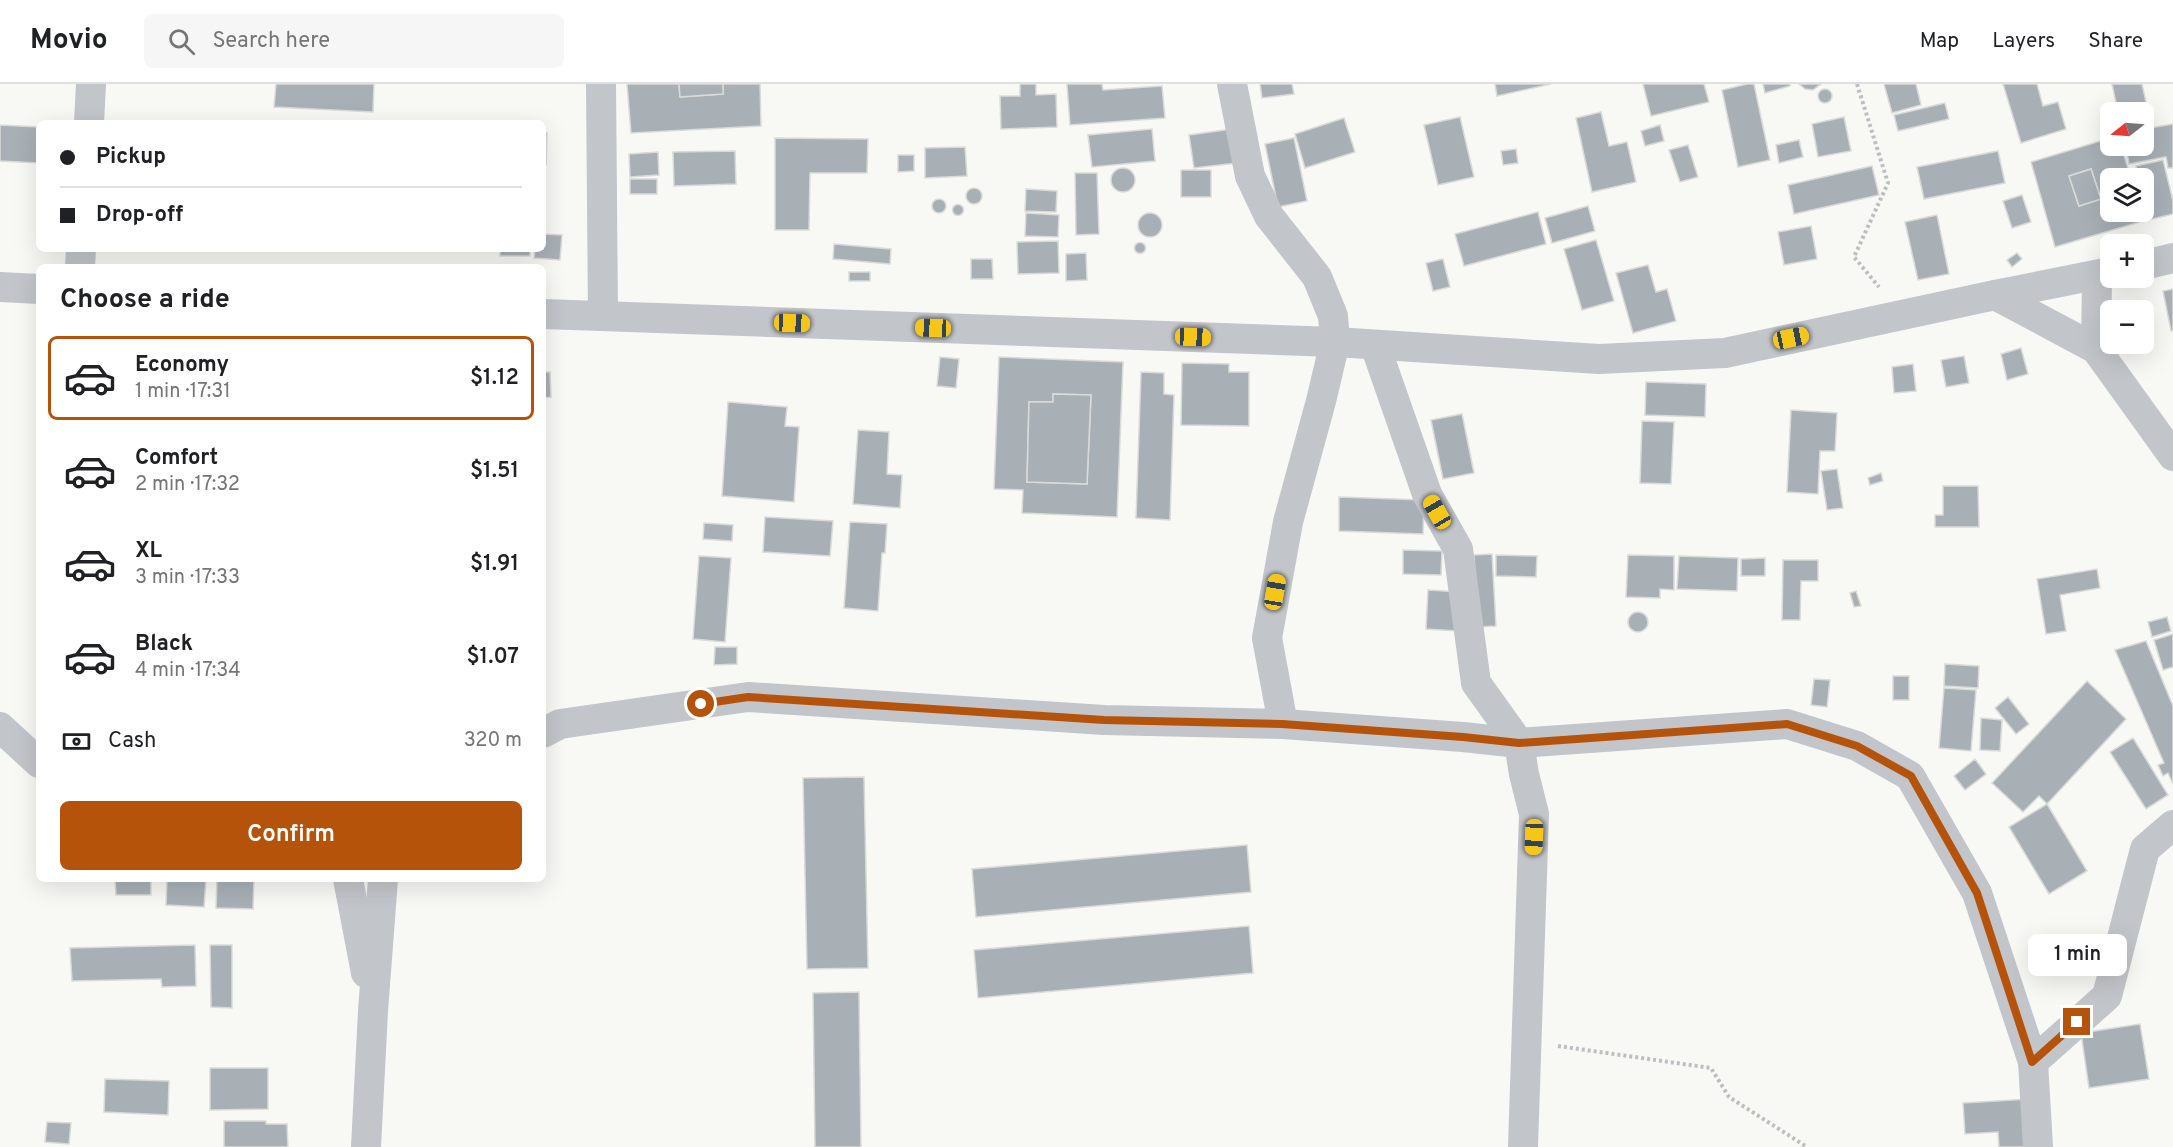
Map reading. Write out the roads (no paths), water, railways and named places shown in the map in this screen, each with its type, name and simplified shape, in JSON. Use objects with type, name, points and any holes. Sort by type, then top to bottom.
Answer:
[{"type":"street","points":[[89,120],[91,84]]},
{"type":"street","points":[[601,84],[603,316]]},
{"type":"street","points":[[1232,84],[1250,176],[1269,216],[1317,277],[1333,316],[1335,342],[1287,522],[1267,638],[1282,724]]},
{"type":"street","points":[[2154,263],[2173,258]]},
{"type":"street","points":[[546,314],[1335,342],[1599,359],[1725,353],[1901,314],[2100,275]]},
{"type":"street","points":[[0,287],[36,289]]},
{"type":"street","points":[[2096,349],[2103,288]]},
{"type":"street","points":[[1995,295],[2096,349],[2173,456]]},
{"type":"street","points":[[1375,345],[1427,494],[1458,549],[1476,683],[1519,743],[1534,814],[1523,1147]]},
{"type":"street","points":[[546,731],[560,724],[748,697],[1104,720],[1282,724],[1519,743],[1787,724],[1857,746],[1911,776],[1977,893],[2032,1062],[2038,1147]]},
{"type":"street","points":[[0,727],[36,760]]},
{"type":"street","points":[[2032,1062],[2107,996],[2145,849],[2173,825]]},
{"type":"street","points":[[349,882],[373,1011]]},
{"type":"street","points":[[366,1147],[383,882]]}]
